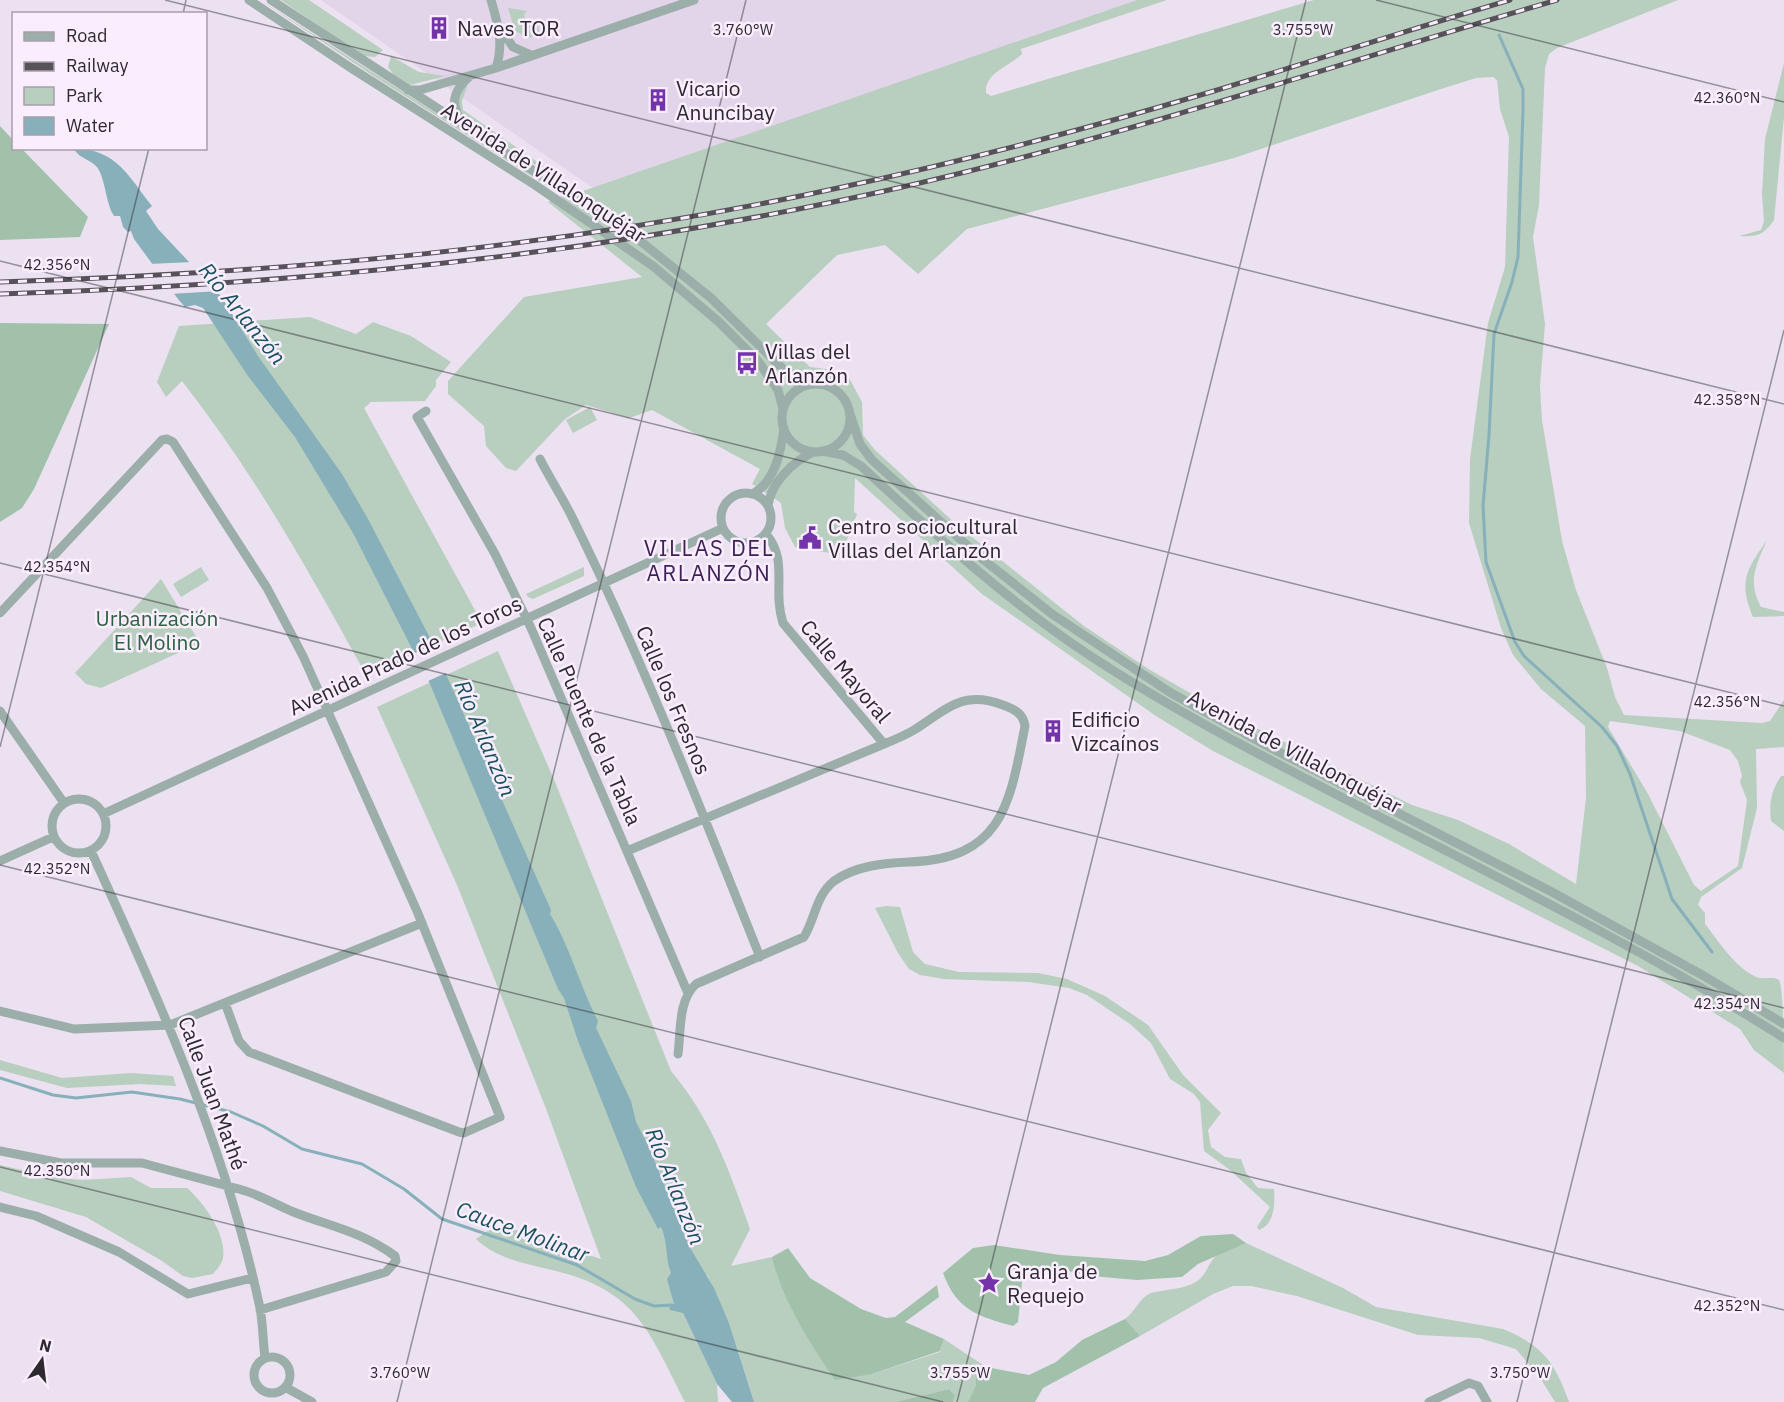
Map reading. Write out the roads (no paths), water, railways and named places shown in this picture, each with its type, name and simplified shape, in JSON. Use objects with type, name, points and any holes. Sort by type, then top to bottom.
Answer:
[{"type":"street","name":"Avenida de Villalonquéjar","points":[[249,0],[351,68],[536,185],[654,266],[719,322],[758,361],[774,382],[783,410]]},
{"type":"street","name":"Avenida de Villalonquéjar","points":[[271,0],[634,236],[711,298],[785,370],[812,384]]},
{"type":"street","points":[[491,0],[499,26],[501,53],[495,68]]},
{"type":"street","points":[[408,90],[420,90],[470,76],[694,0]]},
{"type":"street","points":[[499,26],[513,47],[532,56]]},
{"type":"street","points":[[464,126],[456,115],[454,99],[459,86],[470,76]]},
{"type":"street","points":[[812,384],[833,388],[842,395],[850,414],[846,434],[832,448],[798,460],[783,476],[769,499],[771,520],[766,534],[746,544],[731,539],[723,528],[721,519],[725,505],[737,495],[752,494],[761,488],[776,463],[784,428],[783,410],[794,392],[812,384]]},
{"type":"street","name":"Calle Puente de la Tabla","points":[[426,411],[417,417],[495,554],[526,619],[687,991]]},
{"type":"street","name":"Avenida de Villalonquéjar","points":[[850,414],[860,444],[872,460],[1017,587],[1123,663],[1227,724],[1653,947],[1784,1024]]},
{"type":"street","points":[[784,428],[795,444],[817,452]]},
{"type":"street","points":[[0,613],[154,448],[168,439],[173,442],[267,588],[303,656],[422,923],[500,1112],[498,1119],[464,1133],[249,1052],[239,1041],[225,1003]]},
{"type":"street","name":"Avenida de Villalonquéjar","points":[[817,452],[843,455],[861,466],[962,557],[1036,617],[1087,653],[1169,705],[1235,742],[1579,920],[1727,1003],[1784,1038]]},
{"type":"street","name":"Calle los Fresnos","points":[[539,463],[572,517],[603,583],[705,818],[760,957]]},
{"type":"street","points":[[752,494],[768,506]]},
{"type":"street","name":"Avenida Prado de los Toros","points":[[103,814],[723,528]]},
{"type":"street","name":"Calle Mayoral","points":[[687,991],[696,984],[804,937],[820,899],[836,880],[879,864],[919,862],[944,856],[968,848],[985,838],[1003,812],[1013,789],[1024,721],[1013,709],[991,700],[968,699],[953,703],[912,731],[884,744],[783,622],[777,601],[778,552],[766,534]]},
{"type":"street","points":[[0,711],[64,803]]},
{"type":"street","points":[[627,851],[884,744]]},
{"type":"street","points":[[76,799],[89,801],[103,814],[106,831],[103,839],[91,851],[73,853],[65,850],[53,837],[51,822],[54,814],[64,803],[76,799]]},
{"type":"street","points":[[0,861],[53,837]]},
{"type":"street","name":"Calle Juan Mathé","points":[[91,851],[170,1025],[204,1114],[228,1186],[252,1278],[260,1310],[265,1358]]},
{"type":"street","points":[[0,1011],[74,1029],[170,1025],[422,923]]},
{"type":"street","points":[[678,1054],[681,1020],[687,991]]},
{"type":"street","points":[[0,1150],[61,1163],[125,1161],[142,1163],[255,1193],[292,1211],[344,1228],[389,1252],[396,1261],[386,1272],[260,1310]]},
{"type":"street","points":[[0,1207],[36,1216],[119,1252],[188,1294],[252,1278]]},
{"type":"street","points":[[265,1358],[276,1358],[286,1364],[290,1376],[285,1387],[269,1393],[255,1383],[254,1371],[265,1358]]},
{"type":"street","points":[[1429,1402],[1469,1383],[1478,1386],[1487,1402]]},
{"type":"street","points":[[285,1387],[312,1402]]},
{"type":"water","name":"Río Arlanzón","points":[[75,150],[101,153],[120,166],[128,175],[152,206],[146,211],[158,229],[221,296],[258,356],[342,474],[368,519],[429,636],[551,910],[550,914],[598,1021],[596,1028],[631,1101],[636,1122],[649,1147],[689,1246],[714,1288],[729,1323],[754,1402],[732,1402],[717,1384],[683,1313],[670,1310],[669,1304],[674,1304],[667,1279],[671,1273],[661,1227],[658,1229],[636,1187],[578,1041],[564,998],[558,989],[430,684],[353,533],[295,437],[248,376],[203,308],[195,305],[185,307],[178,299],[134,239],[131,231],[128,232],[123,227],[120,216],[114,216],[99,170]]},
{"type":"waterway","points":[[1499,35],[1523,89],[1523,110],[1518,257],[1494,334],[1483,506],[1486,562],[1515,642],[1524,656],[1602,727],[1617,746],[1630,774],[1672,899],[1712,952]]},
{"type":"waterway","name":"Cauce Molinar","points":[[0,1078],[53,1095],[76,1098],[132,1092],[180,1099],[231,1112],[263,1126],[302,1149],[362,1164],[404,1189],[442,1219],[577,1265],[635,1299],[654,1306],[672,1305]]},
{"type":"railway","points":[[0,282],[211,272],[421,254],[631,227],[735,209],[886,178],[1074,131],[1214,91],[1510,0]]},
{"type":"railway","points":[[0,294],[210,284],[419,266],[523,254],[730,222],[925,182],[1107,135],[1557,0]]},
{"type":"place","name":"Naves TOR","points":[[439,28]]},
{"type":"place","name":"Vicario Anuncibay","points":[[658,100]]},
{"type":"place","name":"Villas del Arlanzón","points":[[747,363]]},
{"type":"place","name":"Centro sociocultural Villas del Arlanzón","points":[[810,538]]},
{"type":"place","name":"Edificio Vizcaínos","points":[[1053,731]]},
{"type":"place","name":"Granja de Requejo","points":[[989,1283]]},
{"type":"district","name":"VILLAS DEL ARLANZÓN","points":[[709,560]]},
{"type":"park label","name":"Urbanización El Molino","points":[[157,630]]}]
